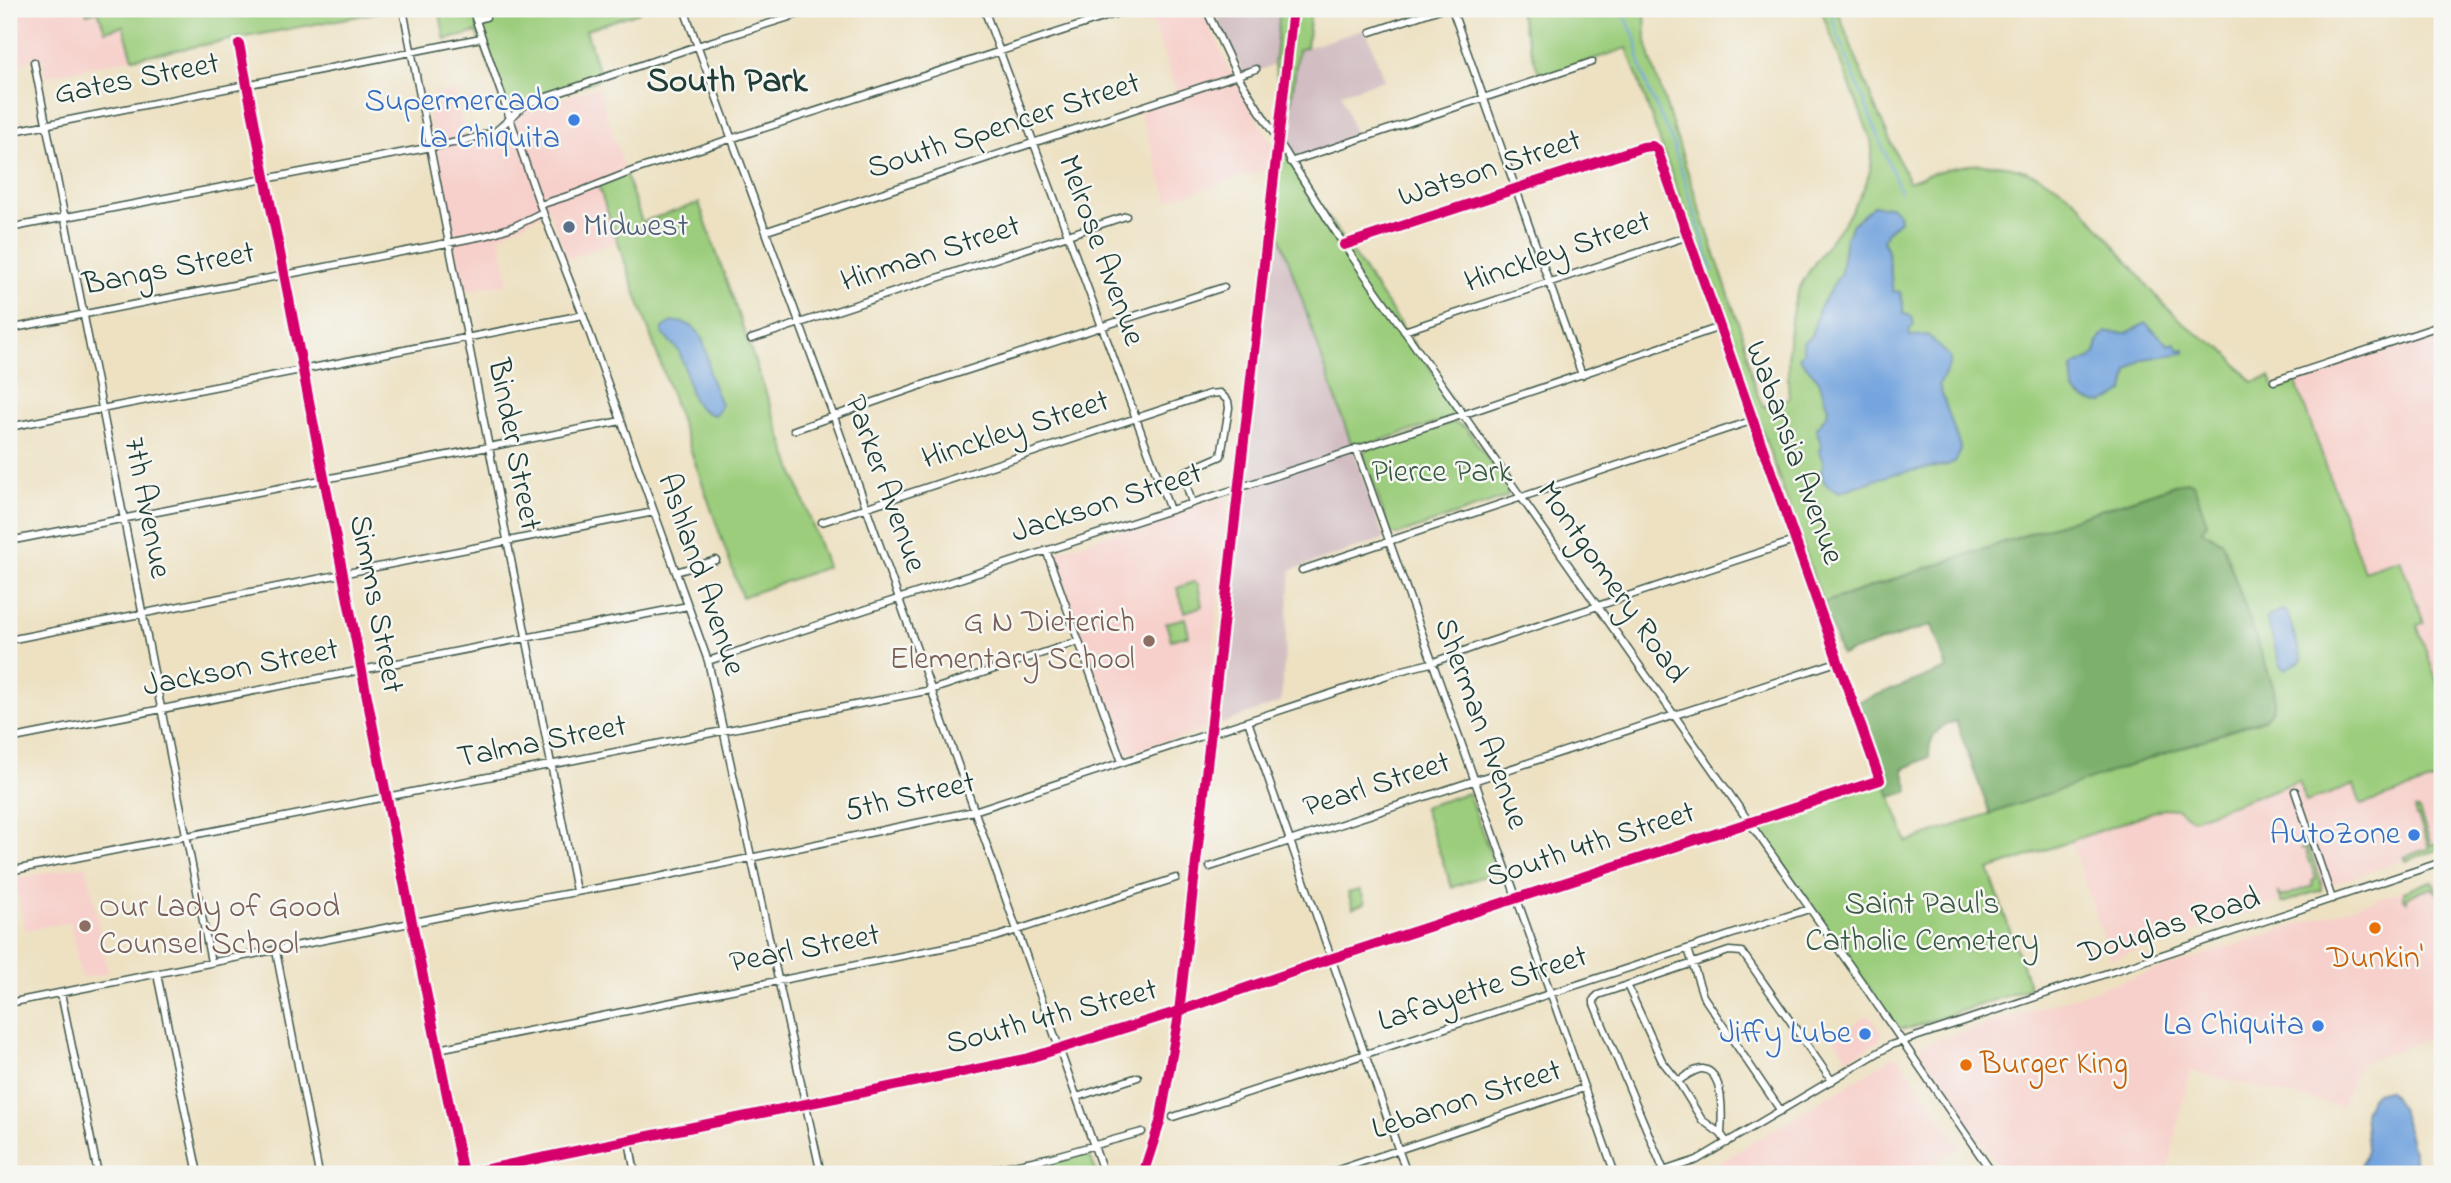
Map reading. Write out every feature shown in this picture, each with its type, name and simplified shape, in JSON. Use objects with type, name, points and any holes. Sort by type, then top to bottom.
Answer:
[{"type":"street","name":"Binder Street","points":[[403,9],[576,891]]},
{"type":"street","name":"Ashland Avenue","points":[[472,9],[708,661],[821,1174]]},
{"type":"street","name":"Parker Avenue","points":[[684,9],[867,507],[1104,1174]]},
{"type":"street","points":[[9,228],[463,141],[496,131],[526,104],[816,9]]},
{"type":"street","name":"Melrose Avenue","points":[[984,9],[1170,510]]},
{"type":"street","name":"Bangs Street","points":[[9,329],[502,231],[542,208],[635,170],[1130,9]]},
{"type":"street","name":"Montgomery Road","points":[[1206,9],[1237,75],[1344,245],[1993,1174]]},
{"type":"street","points":[[1371,32],[1440,9]]},
{"type":"street","points":[[1452,9],[1582,374]]},
{"type":"street","points":[[475,20],[486,17]]},
{"type":"street","name":"Gates Street","points":[[9,132],[481,38]]},
{"type":"street","name":"Simms Street","points":[[239,44],[463,1174]]},
{"type":"street","name":"7th Avenue","points":[[34,62],[211,962]]},
{"type":"street","points":[[1290,162],[1592,62]]},
{"type":"street","name":"South Spencer Street","points":[[767,231],[1256,69]]},
{"type":"street","name":"Watson Street","points":[[1344,245],[1653,146]]},
{"type":"street","name":"Wabansia Avenue","points":[[1653,146],[1659,154],[1881,780]]},
{"type":"street","name":"Hinman Street","points":[[751,339],[1126,216]]},
{"type":"street","name":"Hinckley Street","points":[[1404,331],[1688,236]]},
{"type":"street","points":[[794,430],[934,381],[1224,287]]},
{"type":"street","points":[[9,427],[583,315]]},
{"type":"street","points":[[2274,381],[2442,325]]},
{"type":"street","name":"Jackson Street","points":[[708,661],[1462,415],[1720,327]]},
{"type":"street","name":"Hinckley Street","points":[[822,522],[1135,417],[1216,393],[1222,394],[1229,408],[1222,456],[1184,472],[1192,503]]},
{"type":"street","points":[[1302,570],[1754,420]]},
{"type":"street","points":[[9,541],[621,421]]},
{"type":"street","name":"Sherman Avenue","points":[[1356,448],[1615,1174]]},
{"type":"street","points":[[9,640],[654,512]]},
{"type":"street","name":"5th Street","points":[[9,1003],[751,858],[975,811],[1431,663],[1797,540]]},
{"type":"street","points":[[1046,550],[1122,762]]},
{"type":"street","points":[[676,572],[716,560]]},
{"type":"street","name":"Jackson Street","points":[[9,740],[688,606]]},
{"type":"street","name":"Talma Street","points":[[9,872],[931,690],[1079,641]]},
{"type":"street","name":"Pearl Street","points":[[1210,867],[1673,713],[1840,661]]},
{"type":"street","points":[[1248,721],[1407,1174]]},
{"type":"street","name":"South 4th Street","points":[[463,1174],[1026,1059],[1881,780]]},
{"type":"street","points":[[2295,791],[2332,899]]},
{"type":"street","name":"Douglas Road","points":[[1654,1174],[1697,1160],[1901,1042],[2442,862]]},
{"type":"street","name":"Pearl Street","points":[[438,1049],[983,939],[1177,878]]},
{"type":"street","name":"Lafayette Street","points":[[1173,1117],[1809,909]]},
{"type":"street","points":[[1688,949],[1709,1005],[1781,1111]]},
{"type":"street","points":[[276,951],[319,1174]]},
{"type":"street","points":[[1664,1171],[1594,1004],[1598,995],[1729,951],[1742,952],[1832,1081]]},
{"type":"street","points":[[157,974],[198,1174]]},
{"type":"street","points":[[1627,985],[1658,1055],[1678,1080],[1702,1120],[1727,1143]]},
{"type":"street","points":[[61,993],[98,1174]]},
{"type":"street","points":[[1678,1080],[1697,1070],[1704,1069],[1709,1072],[1721,1097],[1720,1134]]},
{"type":"street","points":[[1077,1097],[1138,1077]]},
{"type":"street","name":"Lebanon Street","points":[[1326,1174],[1584,1088]]},
{"type":"street","points":[[970,1174],[1094,1147],[1142,1132]]},
{"type":"street","points":[[629,1140],[635,1174]]},
{"type":"shaded area","points":[[9,9],[118,9],[133,58],[45,77],[41,57],[9,67]]},
{"type":"shaded area","points":[[1148,9],[1202,9],[1237,86],[1273,146],[1269,168],[1168,200],[1138,106],[1177,93]]},
{"type":"shaded area","points":[[1213,9],[1280,9],[1274,65],[1244,75]]},
{"type":"shaded area","points":[[1366,29],[1384,80],[1341,93],[1356,139],[1296,159],[1286,145],[1298,50]]},
{"type":"shaded area","points":[[598,87],[625,172],[597,183],[617,241],[567,259],[549,210],[500,236],[509,283],[463,291],[424,97],[455,91],[466,145],[502,132],[523,111]]},
{"type":"shaded area","points":[[1275,221],[1384,539],[1291,570],[1281,702],[1218,725]]},
{"type":"shaded area","points":[[2435,333],[2442,333],[2442,697],[2417,625],[2424,622],[2400,559],[2365,571],[2295,380]]},
{"type":"shaded area","name":"G N Dieterich Elementary School","points":[[1228,495],[1206,729],[1125,755],[1052,553]]},
{"type":"shaded area","points":[[2442,778],[2442,847],[2111,959],[2070,840],[2164,808],[2171,808],[2192,819],[2299,781],[2354,785],[2361,805]]},
{"type":"shaded area","name":"Our Lady of Good Counsel School","points":[[87,865],[108,973],[81,978],[70,922],[25,930],[15,879]]},
{"type":"shaded area","points":[[2442,878],[2442,1033],[2360,1064],[2341,1107],[2190,1071],[2167,1174],[2004,1174],[1920,1056],[1921,1046]]},
{"type":"shaded area","points":[[1869,1014],[1882,1033],[1879,1041],[1848,1059],[1833,1038]]},
{"type":"shaded area","points":[[1893,1057],[1899,1058],[1961,1148],[1915,1174],[1710,1174],[1707,1170]]},
{"type":"green space","points":[[85,9],[396,9],[133,58],[123,26],[105,31],[98,11],[87,14]]},
{"type":"green space","points":[[439,9],[638,9],[639,12],[586,30],[599,79],[526,104],[509,117],[477,32],[445,40]]},
{"type":"green space","points":[[1280,9],[1311,9],[1307,47],[1298,50],[1289,119],[1274,65]]},
{"type":"green space","name":"Saint Paul's Catholic Cemetery","points":[[1518,9],[1645,9],[1646,41],[1651,60],[1741,330],[1755,389],[1764,407],[1782,399],[1789,399],[1789,342],[1796,298],[1810,269],[1859,198],[1872,160],[1871,140],[1821,9],[1837,9],[1875,107],[1909,182],[1954,167],[1976,164],[2018,169],[2039,176],[2079,203],[2163,304],[2193,331],[2223,349],[2253,382],[2270,377],[2274,387],[2295,380],[2364,571],[2400,559],[2424,623],[2417,625],[2442,697],[2442,778],[2361,805],[2354,785],[2306,802],[2299,781],[2192,819],[2177,809],[2164,808],[1989,870],[2030,988],[1910,1028],[1895,1025],[1763,837],[1762,827],[1772,820],[1885,781],[1907,842],[2264,719],[2274,689],[2222,542],[2202,530],[2191,482],[2186,481],[1823,603],[1627,48],[1540,77]]},
{"type":"green space","points":[[1277,142],[1462,415],[1353,449],[1275,221]]},
{"type":"green space","points":[[625,172],[642,222],[699,203],[827,567],[742,597],[597,182]]},
{"type":"green space","name":"Pierce Park","points":[[1454,422],[1466,428],[1509,488],[1507,497],[1397,535],[1390,533],[1363,453],[1367,449]]},
{"type":"green space","points":[[2187,481],[2194,485],[2207,523],[2202,531],[2222,542],[2274,689],[2274,706],[2267,716],[1990,814],[1956,721],[1943,727],[1932,738],[1929,757],[1903,769],[1909,791],[1891,797],[1857,702],[1947,669],[1932,625],[1841,655],[1823,603]]},
{"type":"green space","points":[[1193,582],[1198,584],[1202,606],[1185,612],[1177,588]]},
{"type":"green space","points":[[1185,618],[1189,635],[1171,640],[1166,623]]},
{"type":"green space","points":[[1468,793],[1497,872],[1452,887],[1423,807]]},
{"type":"green space","points":[[2415,809],[2419,810],[2431,845],[2442,842],[2442,848],[2405,861],[2404,857],[2429,848]]},
{"type":"green space","points":[[2308,846],[2321,881],[2321,890],[2282,903],[2278,892],[2281,897],[2313,886],[2312,881],[2316,879],[2305,848],[2300,849]]},
{"type":"green space","points":[[2431,881],[2436,892],[2432,888],[2408,896],[2407,901],[2404,899],[2404,892]]},
{"type":"green space","points":[[1360,890],[1365,903],[1353,908],[1348,893]]},
{"type":"green space","points":[[1084,1154],[1091,1158],[1097,1174],[1000,1174]]},
{"type":"water","points":[[1874,205],[1891,206],[1899,213],[1900,220],[1886,233],[1883,241],[1889,259],[1893,291],[1900,292],[1903,313],[1912,317],[1914,325],[1909,330],[1910,336],[1928,335],[1949,356],[1949,366],[1939,385],[1961,450],[1956,461],[1947,465],[1893,474],[1840,492],[1827,485],[1822,478],[1824,464],[1819,451],[1822,447],[1816,428],[1827,415],[1828,409],[1819,380],[1799,358],[1803,353],[1803,342],[1811,336],[1819,309],[1841,272],[1846,237],[1853,224]]},
{"type":"water","points":[[672,322],[691,326],[705,345],[710,376],[721,404],[714,415],[704,411],[693,399],[680,354],[662,333],[663,328]]},
{"type":"water","points":[[2146,323],[2169,345],[2175,343],[2179,350],[2185,349],[2185,353],[2143,359],[2128,371],[2124,391],[2105,402],[2086,400],[2074,391],[2072,367],[2091,358],[2106,332],[2127,333]]},
{"type":"water","points":[[2281,610],[2287,612],[2302,659],[2285,669],[2281,666],[2266,618]]},
{"type":"water","points":[[2387,1090],[2393,1095],[2402,1113],[2416,1164],[2392,1174],[2358,1174],[2367,1150],[2364,1112],[2376,1093]]},
{"type":"waterway","points":[[1622,9],[1637,42],[1638,56],[1648,89],[1672,141],[1713,271]]},
{"type":"waterway","points":[[1830,9],[1900,191]]},
{"type":"cycle path","points":[[1143,1174],[1160,1122],[1178,1021],[1293,9]]},
{"type":"cycle path","points":[[239,44],[463,1174],[1026,1059],[1880,780],[1657,149],[1652,146],[1643,147],[1344,245]]},
{"type":"place","name":"Supermercado La Chiquita","points":[[574,120]]},
{"type":"place","name":"Midwest","points":[[569,227]]},
{"type":"place","name":"G N Dieterich Elementary School","points":[[1149,641]]},
{"type":"place","name":"AutoZone","points":[[2414,835]]},
{"type":"place","name":"Our Lady of Good Counsel School","points":[[85,926]]},
{"type":"place","name":"Dunkin'","points":[[2375,928]]},
{"type":"place","name":"La Chiquita","points":[[2318,1026]]},
{"type":"place","name":"Jiffy Lube","points":[[1865,1034]]},
{"type":"place","name":"Burger King","points":[[1966,1065]]},
{"type":"district","name":"South Park","points":[[727,82]]}]
